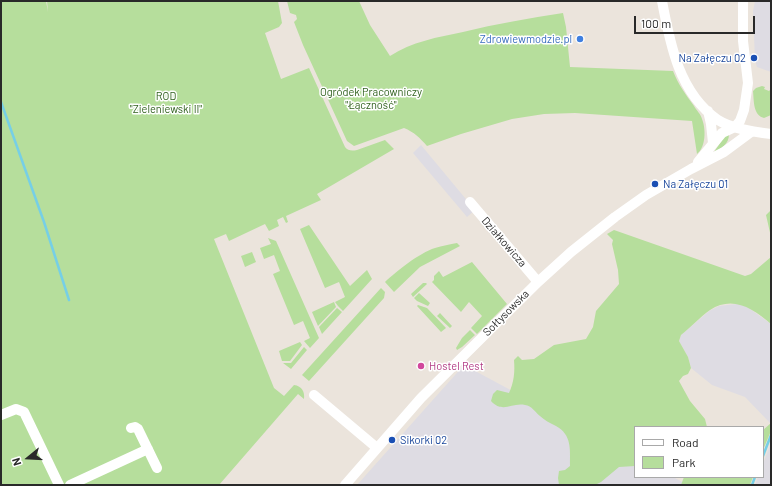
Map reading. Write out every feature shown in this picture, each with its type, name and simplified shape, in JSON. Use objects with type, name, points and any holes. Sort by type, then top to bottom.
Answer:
[{"type":"street","points":[[662,1],[669,38],[679,70],[691,90],[708,111],[720,121],[735,127],[751,132],[771,134]]},
{"type":"street","points":[[735,127],[740,121],[744,110],[748,83],[743,41],[743,1]]},
{"type":"street","points":[[708,111],[713,143]]},
{"type":"street","name":"Sołtysowska","points":[[691,169],[706,154],[713,143],[724,131],[735,127]]},
{"type":"street","name":"Sołtysowska","points":[[345,485],[421,398],[538,282],[571,252],[615,217],[646,195],[732,147],[751,132]]},
{"type":"street","name":"Działkowicza","points":[[470,202],[538,282]]},
{"type":"street","points":[[314,395],[377,448]]},
{"type":"street","points":[[1,415],[16,409],[24,412],[59,485]]},
{"type":"street","points":[[130,428],[135,427],[138,429],[157,468]]},
{"type":"street","points":[[70,485],[148,449]]},
{"type":"shaded area","points":[[755,1],[771,1],[771,72],[757,67],[755,60],[753,11]]},
{"type":"shaded area","points":[[421,145],[475,210],[467,217],[413,153]]},
{"type":"shaded area","points":[[737,304],[746,306],[771,324],[771,424],[745,397],[712,385],[691,368],[688,357],[679,341],[681,335],[709,311],[719,306]]},
{"type":"shaded area","points":[[464,365],[634,456],[634,478],[675,478],[688,485],[357,485]]},
{"type":"shaded area","points":[[771,443],[771,485],[755,485],[758,478],[764,478],[764,461]]},
{"type":"green space","name":"ROD \"Zieleniewski II\"","points":[[1,1],[46,1],[48,12],[47,1],[278,1],[282,23],[279,27],[265,33],[281,79],[309,68],[347,149],[352,151],[357,150],[385,140],[394,149],[317,194],[321,200],[286,216],[288,222],[286,223],[283,217],[277,220],[279,226],[269,231],[265,224],[229,241],[226,234],[214,239],[274,388],[284,396],[294,385],[302,390],[304,396],[304,399],[298,394],[219,485],[1,485]]},
{"type":"green space","name":"Ogródek Pracowniczy \"Łączność\"","points":[[287,1],[359,1],[370,25],[390,56],[407,47],[434,38],[525,19],[563,13],[570,67],[673,71],[682,89],[700,114],[705,133],[704,142],[697,154],[692,121],[575,113],[544,114],[512,119],[427,146],[411,131],[404,128],[354,146],[347,141],[303,45],[294,22],[297,19],[296,15],[290,13]]},
{"type":"green space","points":[[762,86],[765,87],[764,89],[769,91],[771,89],[771,115],[764,118],[756,111],[753,91]]},
{"type":"green space","points":[[729,134],[726,143],[714,152],[724,137]]},
{"type":"green space","points":[[771,210],[771,237],[766,215]]},
{"type":"green space","points":[[309,225],[350,286],[367,270],[372,279],[343,311],[335,302],[345,297],[339,282],[325,288],[300,229]]},
{"type":"green space","points":[[614,230],[745,276],[751,274],[771,257],[771,324],[757,313],[742,305],[726,304],[718,306],[706,313],[681,335],[679,341],[688,357],[691,368],[688,374],[683,376],[679,381],[690,401],[705,419],[707,426],[634,426],[634,466],[619,467],[595,485],[559,485],[559,471],[565,470],[570,466],[569,443],[565,434],[556,426],[543,419],[532,408],[520,404],[500,407],[491,401],[493,394],[497,390],[509,393],[514,377],[514,360],[518,356],[522,360],[534,359],[554,345],[586,339],[593,327],[596,311],[619,284],[618,270],[612,244],[613,240],[607,234]]},
{"type":"green space","points":[[268,238],[276,241],[319,338],[310,348],[304,341],[310,338],[303,321],[294,325],[273,274],[280,271],[274,255],[264,259],[260,248],[271,244]]},
{"type":"green space","points":[[457,243],[460,246],[420,267],[394,292],[385,282],[415,258],[429,250]]},
{"type":"green space","points":[[252,252],[256,262],[245,267],[241,256]]},
{"type":"green space","points":[[472,262],[507,304],[477,334],[471,328],[482,316],[469,302],[461,312],[432,282],[434,280],[434,276],[439,271],[443,277]]},
{"type":"green space","points":[[423,283],[427,284],[413,297],[411,294]]},
{"type":"green space","points":[[381,288],[385,292],[384,298],[309,381],[302,375]]},
{"type":"green space","points":[[419,293],[430,303],[428,306],[414,298]]},
{"type":"green space","points":[[334,302],[336,307],[318,326],[312,312]]},
{"type":"green space","points":[[417,306],[427,308],[446,328],[441,332]]},
{"type":"green space","points":[[337,308],[342,312],[322,334],[319,327]]},
{"type":"green space","points":[[440,313],[452,326],[450,328],[437,316]]},
{"type":"green space","points":[[470,330],[475,335],[457,350],[456,348],[462,338]]},
{"type":"green space","points":[[300,342],[302,345],[290,361],[282,361],[279,351]]},
{"type":"green space","points":[[304,347],[307,350],[291,369],[283,363],[291,363]]},
{"type":"green space","points":[[771,423],[771,431],[764,448],[764,429]]},
{"type":"green space","points":[[684,478],[753,478],[750,485],[681,485]]},
{"type":"waterway","points":[[1,102],[44,222],[69,300]]},
{"type":"waterway","points":[[764,453],[771,435]]},
{"type":"waterway","points":[[752,485],[755,478]]},
{"type":"place","name":"Zdrowiewmodzie.pl","points":[[580,39]]},
{"type":"place","name":"Na Załęczu 02","points":[[754,58]]},
{"type":"place","name":"Na Załęczu 01","points":[[655,184]]},
{"type":"place","name":"Hostel Rest","points":[[421,366]]},
{"type":"place","name":"Sikorki 02","points":[[392,440]]}]
